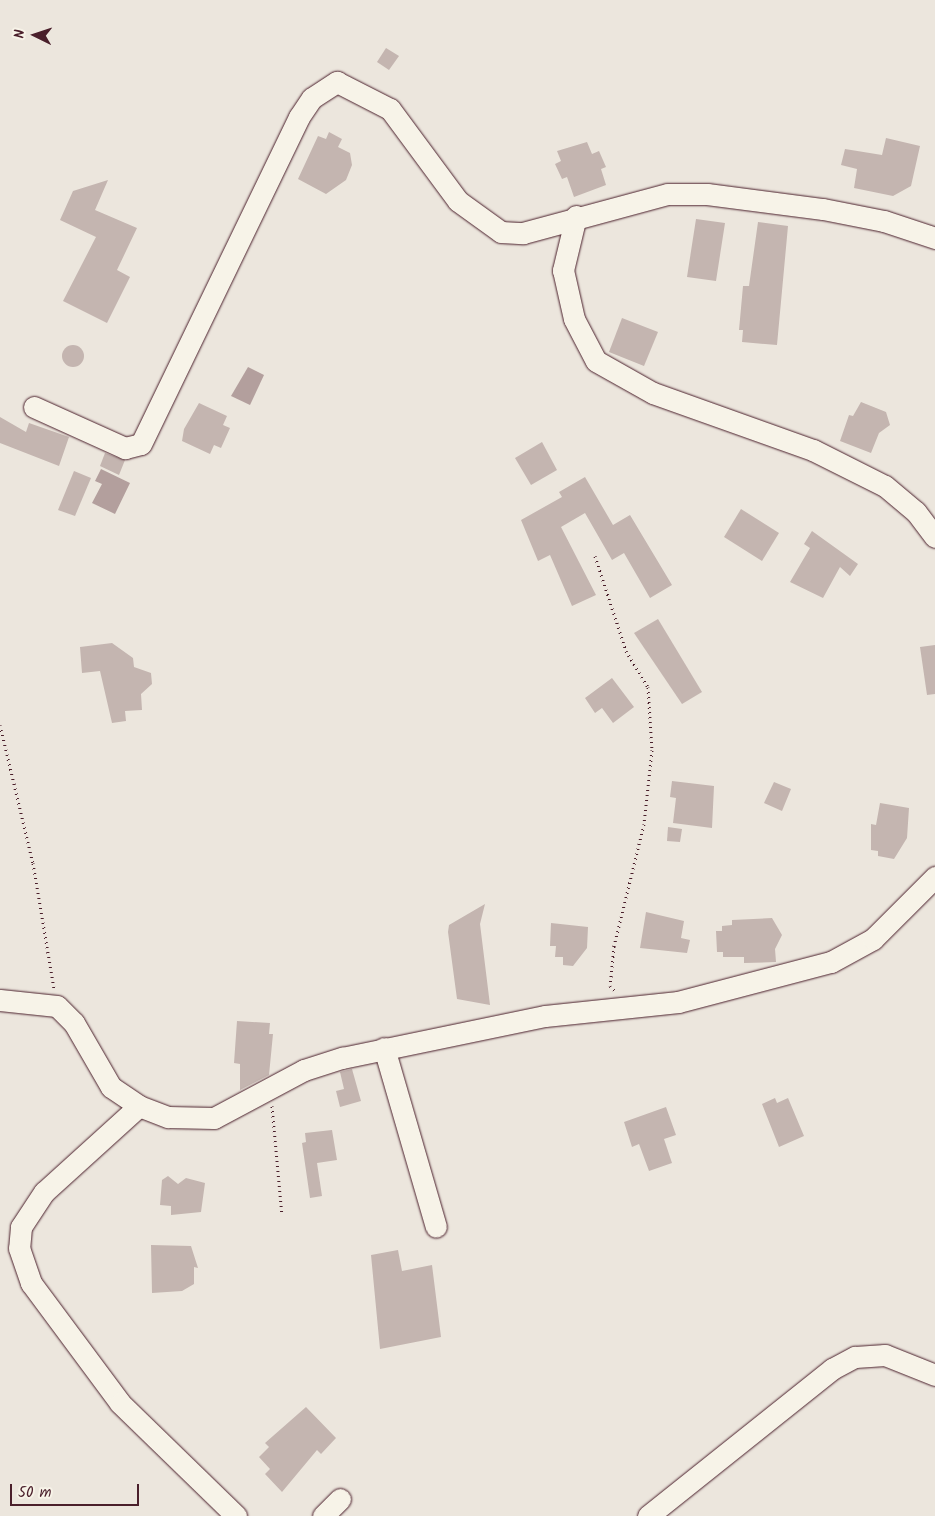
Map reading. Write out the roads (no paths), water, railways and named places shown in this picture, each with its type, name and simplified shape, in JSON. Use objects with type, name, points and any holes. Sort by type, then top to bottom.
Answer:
[{"type":"street","points":[[34,407],[125,448],[141,444],[299,117],[312,98],[337,82],[390,109],[436,176],[484,223],[501,232],[523,233],[576,216],[668,194],[707,194],[832,210],[884,221],[935,238]]},
{"type":"street","points":[[576,216],[563,270],[574,319],[596,361],[653,393],[813,450],[885,486],[916,512],[935,537]]},
{"type":"street","points":[[0,1000],[58,1006],[74,1023],[110,1087],[139,1106],[168,1117],[214,1118],[304,1070],[384,1048],[544,1016],[678,1002],[852,954],[873,939],[935,877]]},
{"type":"street","points":[[384,1048],[436,1227]]},
{"type":"street","points":[[139,1106],[44,1192],[21,1227],[19,1248],[32,1284],[120,1402],[236,1516]]},
{"type":"street","points":[[648,1516],[832,1369],[855,1357],[885,1355],[935,1375]]},
{"type":"street","points":[[323,1516],[340,1499]]}]
